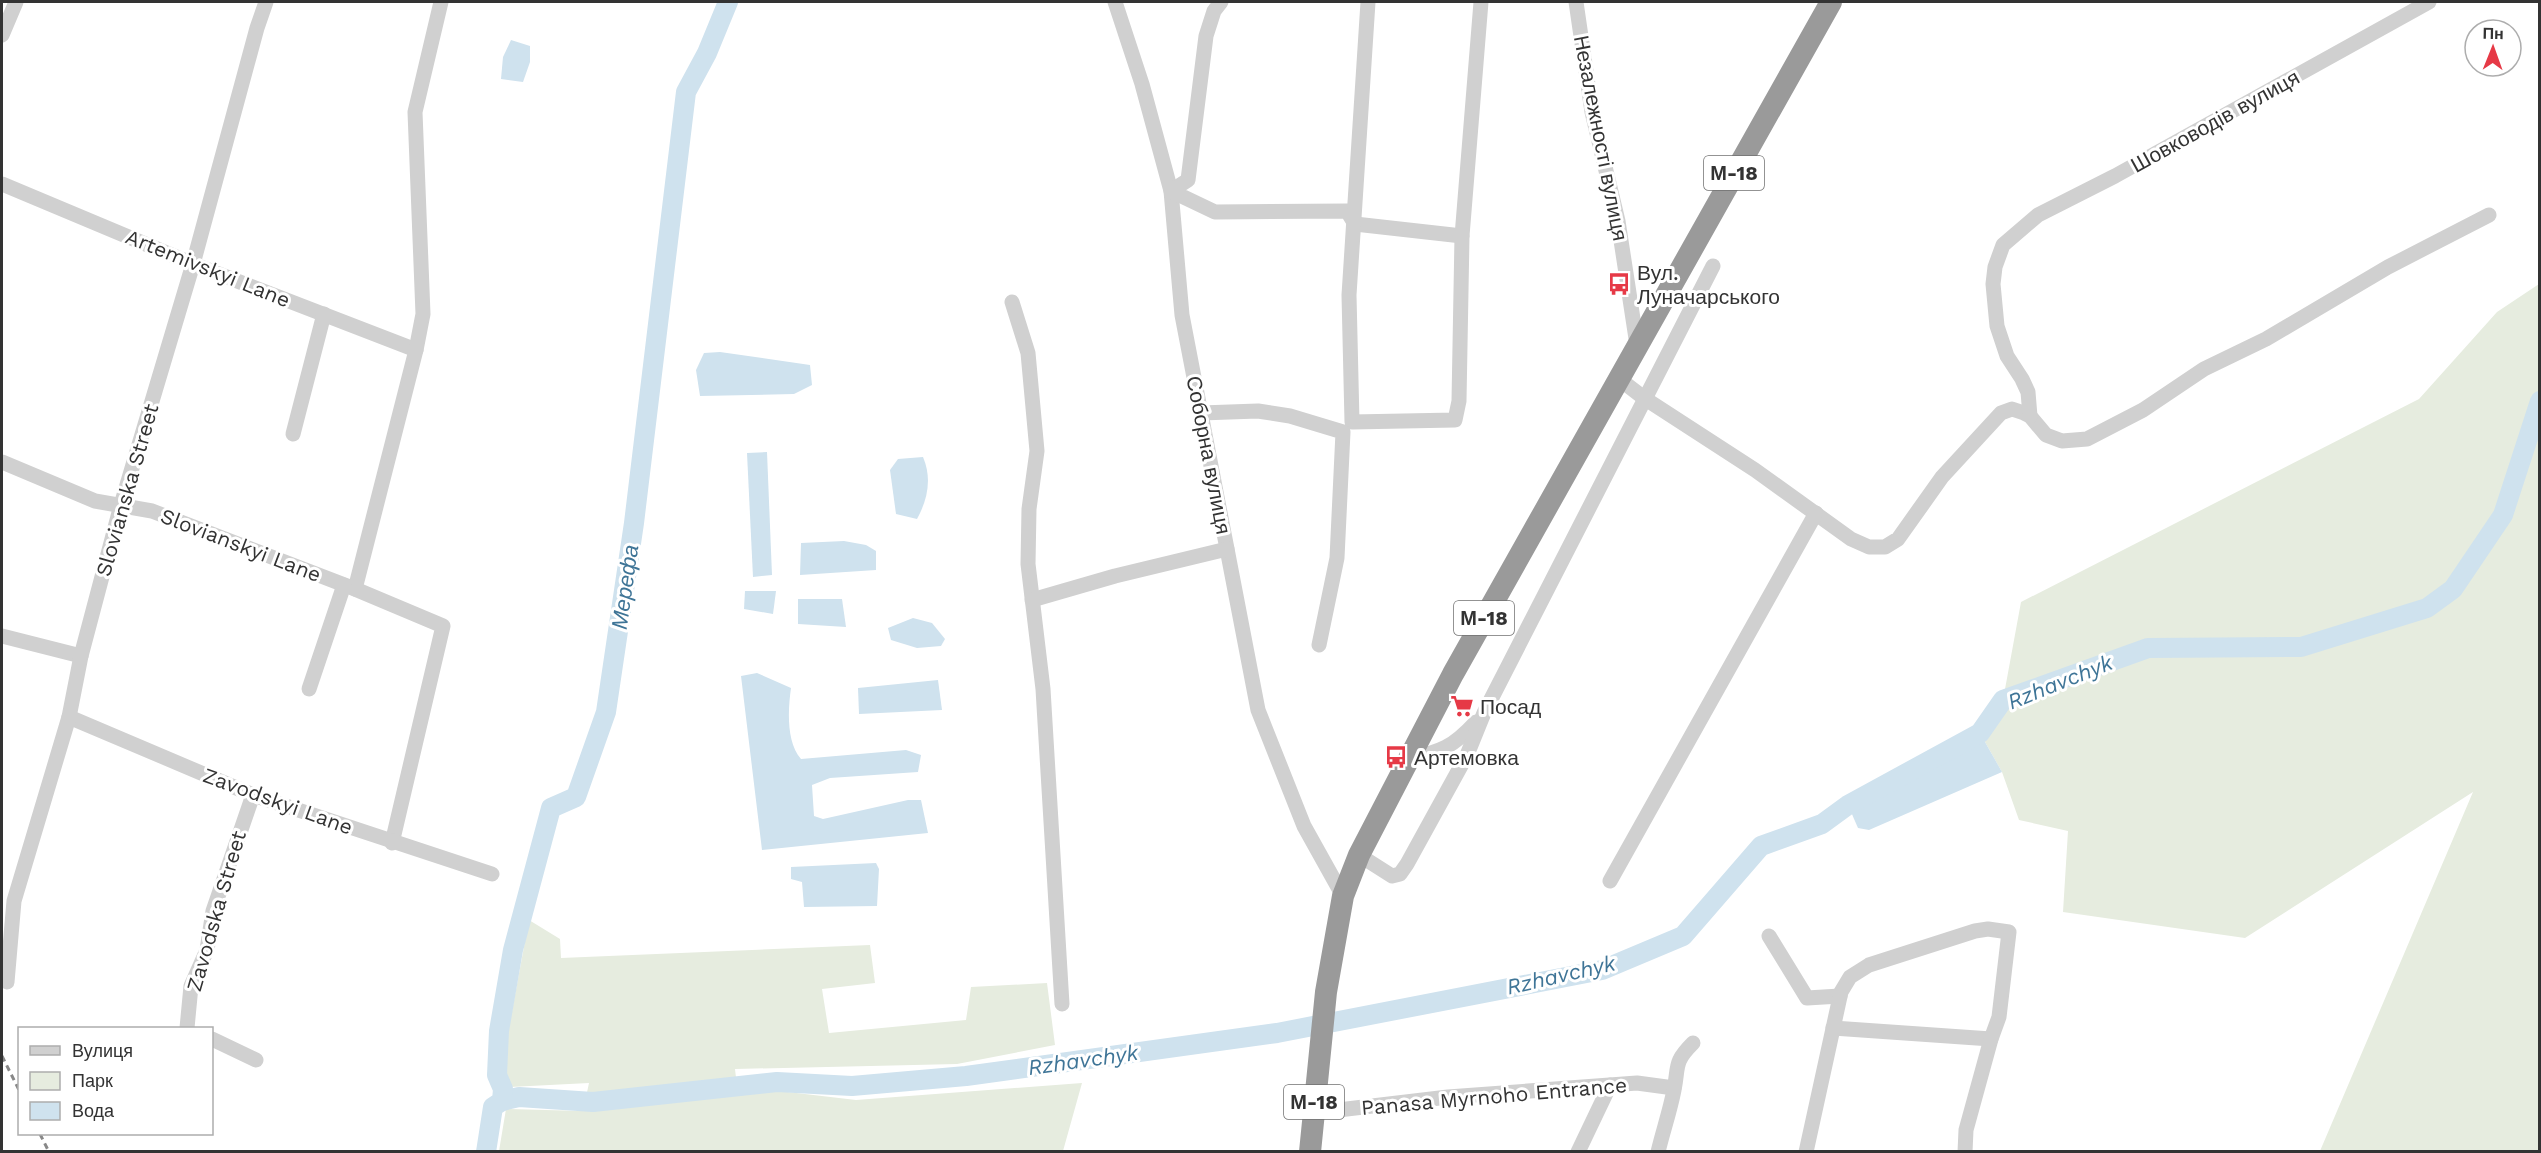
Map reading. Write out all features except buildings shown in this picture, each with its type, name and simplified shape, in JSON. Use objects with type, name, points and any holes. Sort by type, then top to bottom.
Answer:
[{"type":"highway","name":"М-18","points":[[1310,1152],[1326,992],[1343,896],[1359,855],[1453,674],[1831,2]]},
{"type":"street","points":[[2,35],[16,2]]},
{"type":"street","name":"Slovianska Street","points":[[7,982],[14,901],[69,717],[81,656],[122,505],[193,264],[266,2]]},
{"type":"street","points":[[309,689],[350,587],[416,350],[423,314],[415,112],[441,2]]},
{"type":"street","name":"Соборна вулиця","points":[[1115,2],[1142,84],[1171,191],[1182,315],[1258,710],[1304,826],[1343,896]]},
{"type":"street","points":[[1171,191],[1188,180],[1206,36],[1214,11],[1221,2]]},
{"type":"street","points":[[1319,645],[1337,558],[1347,427],[1349,295],[1368,2]]},
{"type":"street","points":[[1201,413],[1258,411],[1347,427],[1455,420],[1459,401],[1462,236],[1481,2]]},
{"type":"street","name":"Незалежності вулиця","points":[[1576,2],[1592,112],[1618,221],[1637,345]]},
{"type":"street","name":"Шовководів вулиця","points":[[2028,392],[2007,356],[1997,326],[1995,267],[2003,245],[2038,215],[2115,176],[2430,2]]},
{"type":"street","name":"Artemivskyi Lane","points":[[2,184],[193,264],[416,350]]},
{"type":"street","points":[[1171,191],[1215,212],[1347,212],[1355,224],[1462,236]]},
{"type":"street","points":[[2028,392],[2030,416],[2040,430],[2054,439],[2070,442],[2087,439],[2143,410],[2204,369],[2266,339],[2388,267],[2489,215]]},
{"type":"street","points":[[1359,855],[1392,876],[1400,874],[1467,754],[1484,713],[1713,266]]},
{"type":"street","points":[[1012,302],[1028,353],[1037,451],[1029,509],[1028,564],[1043,689],[1062,1004]]},
{"type":"street","points":[[293,434],[324,314]]},
{"type":"street","points":[[1618,378],[1644,398],[1755,470],[1851,539],[1869,547],[1885,547],[1898,539],[1942,477],[1996,417],[2021,404],[2028,392]]},
{"type":"street","points":[[2012,409],[2030,416]]},
{"type":"street","name":"Slovianskyi Lane","points":[[2,462],[96,501],[152,511],[350,587],[443,626],[392,843]]},
{"type":"street","points":[[1610,881],[1816,513]]},
{"type":"street","points":[[1032,600],[1115,576],[1227,549]]},
{"type":"street","points":[[2,636],[81,656]]},
{"type":"street","points":[[1408,759],[1432,754],[1457,742],[1484,713]]},
{"type":"street","name":"Zavodskyi Lane","points":[[69,717],[253,795],[392,843],[492,874]]},
{"type":"street","name":"Zavodska Street","points":[[188,1027],[191,986],[207,950],[213,911],[253,795]]},
{"type":"street","points":[[1806,1152],[1840,996],[1850,977],[1869,965],[1975,931],[1988,929],[2009,932],[1999,1017],[1990,1039],[1966,1130],[1965,1152]]},
{"type":"street","points":[[1769,936],[1807,998],[1840,996]]},
{"type":"street","points":[[1833,1028],[1990,1039]]},
{"type":"street","points":[[213,1039],[256,1060]]},
{"type":"street","points":[[1658,1152],[1674,1088],[1675,1071],[1682,1053],[1693,1043]]},
{"type":"street","name":"Panasa Myrnoho Entrance","points":[[1313,1113],[1448,1097],[1637,1083],[1674,1088]]},
{"type":"street","points":[[1578,1152],[1610,1085]]},
{"type":"green space","points":[[2539,284],[2539,1151],[2320,1151],[2473,792],[2245,938],[2063,912],[2068,831],[2019,820],[2002,772],[1980,733],[2003,700],[2021,602],[2419,399],[2497,312]]},
{"type":"green space","points":[[529,920],[560,939],[561,958],[870,945],[875,983],[822,989],[829,1033],[966,1020],[971,987],[1047,983],[1055,1045],[957,1064],[735,1069],[737,1086],[856,1100],[1082,1083],[1063,1151],[499,1151],[506,1109],[583,1111],[589,1083],[510,1087],[501,1070]]},
{"type":"water","points":[[511,40],[530,46],[530,62],[523,82],[501,79],[503,57]]},
{"type":"water","points":[[720,352],[810,365],[812,385],[794,394],[700,396],[696,370],[704,353]]},
{"type":"water","points":[[767,452],[772,575],[753,577],[747,453]]},
{"type":"water","points":[[923,457],[928,488],[921,511],[917,519],[896,514],[890,470],[898,459]]},
{"type":"water","points":[[844,541],[866,545],[876,551],[876,570],[800,575],[801,543]]},
{"type":"water","points":[[745,591],[776,591],[773,614],[744,609]]},
{"type":"water","points":[[798,599],[842,599],[846,627],[798,624]]},
{"type":"water","points":[[913,618],[932,623],[945,639],[941,646],[917,648],[891,640],[888,628]]},
{"type":"water","points":[[757,673],[791,688],[790,735],[801,759],[906,750],[921,755],[918,772],[830,778],[812,785],[814,816],[823,819],[908,800],[921,800],[928,833],[762,850],[741,676]]},
{"type":"water","points":[[938,680],[942,710],[859,714],[858,688]]},
{"type":"water","points":[[1980,733],[2002,772],[1869,830],[1858,828],[1848,805]]},
{"type":"water","points":[[876,863],[879,869],[877,906],[804,907],[802,882],[791,879],[791,867]]},
{"type":"waterway","name":"Мерефа","points":[[486,1152],[493,1107],[502,1101],[503,1089],[497,1075],[499,1031],[513,950],[551,808],[576,797],[606,712],[634,523],[686,92],[707,53],[728,2]]},
{"type":"waterway","name":"Rzhavchyk","points":[[502,1101],[519,1097],[593,1102],[777,1082],[852,1086],[966,1076],[1277,1033],[1602,970],[1683,936],[1761,846],[1822,824],[1848,805],[1980,733],[2003,700],[2148,648],[2301,647],[2427,608],[2453,589],[2503,515],[2540,401]]},
{"type":"railway","points":[[2,1056],[18,1088]]},
{"type":"railway","points":[[40,1135],[49,1152]]},
{"type":"place","name":"Вул. Луначарського","points":[[1619,284]]},
{"type":"place","name":"Посад","points":[[1462,706]]},
{"type":"place","name":"Артемовка","points":[[1396,757]]}]
